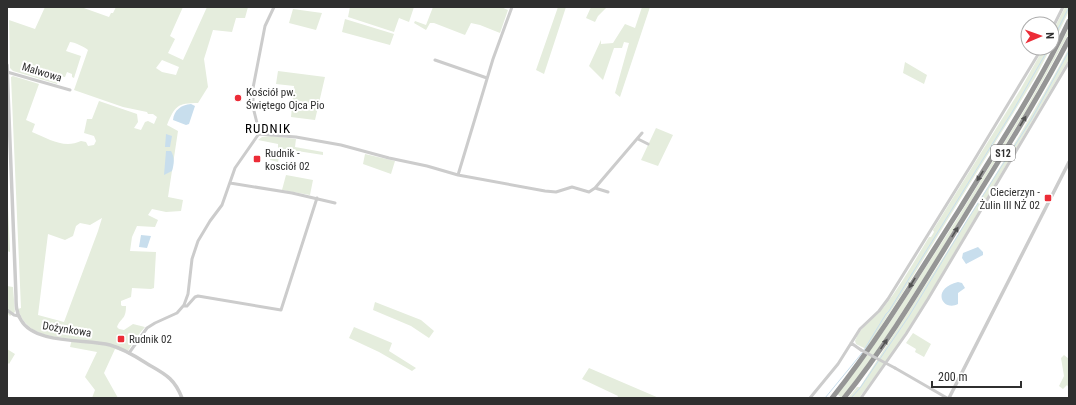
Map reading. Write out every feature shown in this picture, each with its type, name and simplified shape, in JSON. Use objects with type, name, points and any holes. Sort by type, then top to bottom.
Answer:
[{"type":"highway","name":"S12","points":[[832,398],[872,345],[1016,119],[1041,76],[1069,21]]},
{"type":"highway","name":"S12","points":[[844,398],[873,360],[906,311],[1030,110],[1069,39]]},
{"type":"street","points":[[184,306],[188,294],[192,259],[196,246],[208,223],[222,205],[236,166],[259,134],[253,107],[253,88],[265,26],[274,7]]},
{"type":"street","points":[[458,175],[487,78],[512,7]]},
{"type":"street","points":[[1058,16],[1063,7]]},
{"type":"street","points":[[810,398],[838,364],[862,326],[879,311],[888,299],[949,203],[1037,56]]},
{"type":"street","points":[[435,60],[487,78]]},
{"type":"street","points":[[861,398],[902,340],[928,299],[1069,62]]},
{"type":"street","points":[[7,65],[16,296],[19,316],[14,315],[7,310]]},
{"type":"street","name":"Malwowa","points":[[7,72],[70,90]]},
{"type":"street","points":[[259,134],[296,137],[344,146],[458,175],[549,192],[556,192],[572,187],[589,192],[595,188],[642,133]]},
{"type":"street","points":[[638,139],[648,144]]},
{"type":"street","points":[[851,344],[948,398],[1069,162]]},
{"type":"street","points":[[230,183],[292,193],[335,203]]},
{"type":"street","points":[[595,188],[608,192]]},
{"type":"street","points":[[129,353],[147,328],[155,322],[177,313],[184,306],[187,306],[194,297],[198,296],[280,310],[317,198]]},
{"type":"street","name":"Dożynkowa","points":[[19,316],[27,327],[40,334],[56,338],[107,344],[129,353],[169,377],[178,387],[182,398]]},
{"type":"green space","points":[[45,7],[81,7],[109,17],[116,7],[183,7],[170,36],[175,39],[168,53],[183,60],[207,7],[248,7],[245,18],[236,18],[232,32],[213,30],[204,59],[208,87],[198,103],[185,104],[178,107],[172,114],[167,125],[178,131],[168,197],[183,200],[181,211],[166,212],[152,209],[148,215],[158,220],[155,227],[137,226],[132,237],[130,251],[156,252],[154,288],[132,288],[131,297],[121,301],[122,306],[126,306],[126,311],[117,327],[124,330],[133,324],[145,327],[135,339],[127,353],[115,349],[104,373],[118,398],[92,398],[95,390],[85,377],[97,352],[70,347],[72,339],[39,333],[27,324],[22,318],[18,309],[21,308],[11,77],[13,76],[39,84],[26,120],[35,124],[32,132],[63,144],[81,141],[86,142],[88,146],[94,145],[96,141],[94,136],[84,133],[87,119],[92,119],[99,101],[137,114],[138,122],[134,128],[141,130],[145,122],[148,121],[154,124],[157,117],[153,114],[148,114],[147,112],[123,107],[74,90],[88,50],[74,43],[70,42],[66,51],[81,56],[74,78],[72,77],[72,74],[67,72],[65,77],[60,76],[57,84],[13,71],[10,68],[9,20],[35,29]],"holes":[[[162,60],[179,67],[176,75],[162,72],[156,68]],[[102,218],[64,322],[38,315],[48,234],[65,240],[73,236],[76,226],[80,223],[90,225]]]},
{"type":"green space","points":[[350,7],[414,7],[409,22],[399,18],[394,32],[348,17]]},
{"type":"green space","points":[[433,7],[501,7],[508,10],[500,33],[471,23],[465,35],[434,23],[430,23],[426,30],[414,23],[415,21],[426,25]]},
{"type":"green space","points":[[558,7],[566,7],[544,74],[536,70]]},
{"type":"green space","points":[[591,7],[607,7],[598,16],[595,22],[586,18]]},
{"type":"green space","points":[[642,7],[650,7],[620,97],[615,93],[629,43],[624,42],[622,48],[614,48],[603,80],[589,66],[601,40],[601,44],[613,43],[625,24],[635,28]]},
{"type":"green space","points":[[1065,7],[1069,7],[1069,11],[1060,30],[1060,17]]},
{"type":"green space","points":[[293,9],[322,13],[316,30],[289,23]]},
{"type":"green space","points":[[345,19],[394,34],[390,45],[342,32]]},
{"type":"green space","points":[[1069,28],[1069,33],[1060,49],[1060,45]]},
{"type":"green space","points":[[1069,48],[1069,59],[925,302],[895,349],[859,398],[848,398],[857,387],[860,387],[968,219],[1020,135]]},
{"type":"green space","points":[[1039,56],[1046,56],[1035,78],[902,294],[866,349],[856,344],[855,341],[860,331],[884,307],[929,237],[931,237],[934,232],[933,230],[1020,90]]},
{"type":"green space","points":[[1054,56],[1056,56],[1029,106],[932,265],[879,348],[842,398],[837,394],[889,324],[955,222],[1030,101]]},
{"type":"green space","points":[[905,62],[927,75],[924,84],[903,73]]},
{"type":"green space","points":[[278,71],[325,77],[315,120],[291,117],[294,86],[276,84]]},
{"type":"green space","points":[[656,128],[673,135],[658,166],[641,160]]},
{"type":"green space","points":[[271,136],[296,139],[295,147],[323,152],[323,155],[278,148],[278,144],[258,140],[262,137]]},
{"type":"green space","points":[[272,151],[280,153],[278,162],[270,160]]},
{"type":"green space","points":[[365,154],[395,161],[391,174],[363,164]]},
{"type":"green space","points":[[286,175],[313,180],[310,195],[282,190]]},
{"type":"green space","points":[[7,185],[10,252],[7,251]]},
{"type":"green space","points":[[7,286],[13,287],[15,312],[10,316],[7,313]]},
{"type":"green space","points":[[375,302],[421,320],[434,331],[429,338],[411,326],[373,310]]},
{"type":"green space","points":[[354,327],[392,343],[389,351],[416,368],[412,371],[379,352],[349,338]]},
{"type":"green space","points":[[913,333],[931,344],[924,357],[915,352],[916,349],[906,343]]},
{"type":"green space","points":[[7,349],[15,354],[9,364],[7,362]]},
{"type":"green space","points":[[1064,355],[1069,359],[1069,388],[1067,385],[1063,389],[1059,386],[1064,376],[1061,358]]},
{"type":"green space","points":[[589,368],[659,398],[617,398],[618,396],[582,379]]},
{"type":"water","points":[[191,104],[195,106],[189,124],[186,125],[173,120],[176,111]]},
{"type":"water","points":[[166,134],[172,136],[170,147],[165,147]]},
{"type":"water","points":[[166,151],[171,151],[174,163],[172,171],[164,175]]},
{"type":"water","points":[[141,235],[151,236],[147,248],[139,247]]},
{"type":"water","points":[[978,247],[983,252],[983,255],[966,264],[962,258],[963,253]]},
{"type":"water","points":[[958,282],[962,283],[965,288],[958,293],[958,304],[953,306],[948,305],[942,299],[942,294],[949,285]]},
{"type":"waterway","points":[[1060,25],[1069,7]]},
{"type":"waterway","points":[[851,398],[860,388],[909,316],[966,222],[1031,120],[1069,51]]},
{"type":"waterway","points":[[864,350],[1014,109],[1044,56]]},
{"type":"waterway","points":[[825,398],[862,353]]},
{"type":"place","name":"Kościół pw. Świętego Ojca Pio","points":[[238,98]]},
{"type":"place","name":"Rudnik - kosciół 02","points":[[257,159]]},
{"type":"place","name":"Ciecierzyn - Żulin III NŻ 02","points":[[1048,198]]},
{"type":"place","name":"Rudnik 02","points":[[121,339]]},
{"type":"district","name":"RUDNIK","points":[[268,128]]}]
